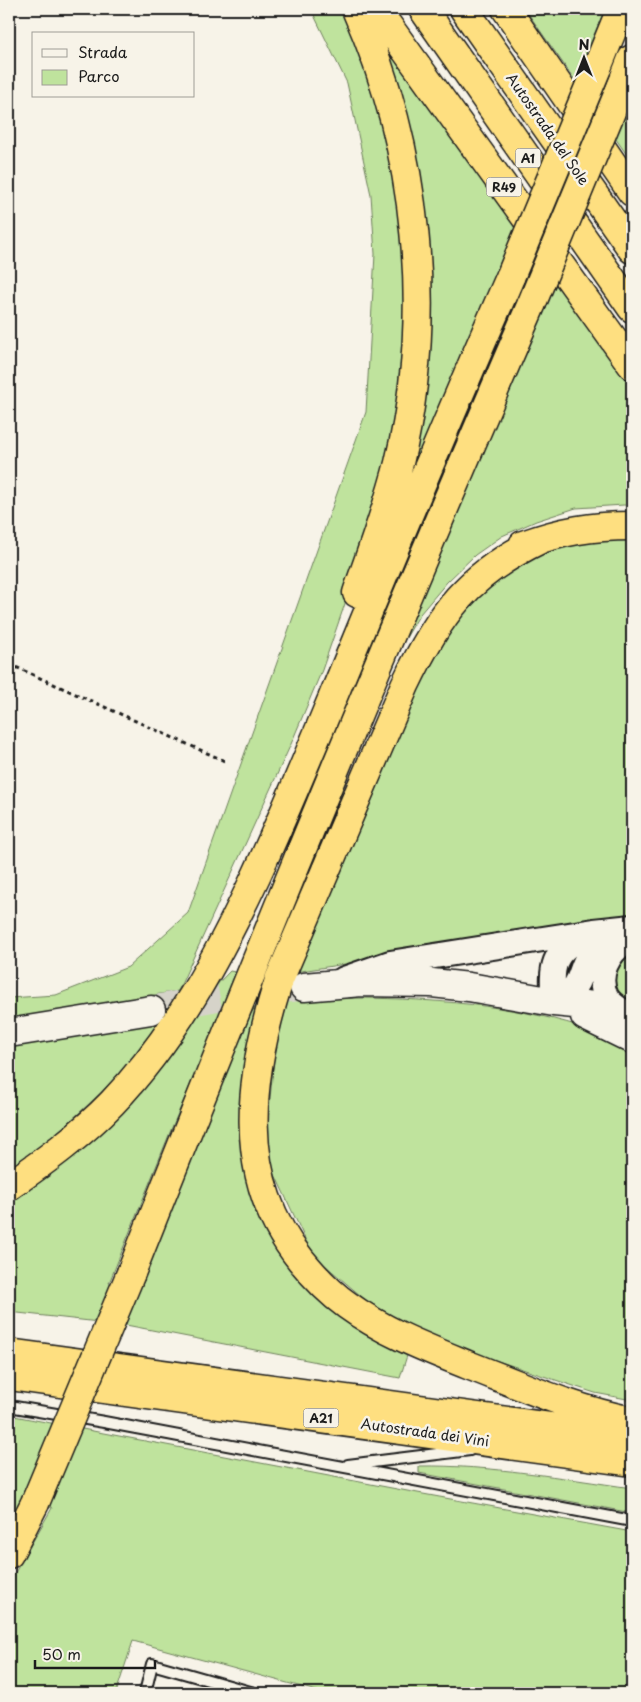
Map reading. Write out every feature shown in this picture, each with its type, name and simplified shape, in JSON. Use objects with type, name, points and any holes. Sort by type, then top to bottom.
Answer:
[{"type":"highway","points":[[241,908],[264,829],[329,668],[382,521],[406,428],[418,303],[417,270],[408,183],[384,83],[356,9]]},
{"type":"highway","name":"R49","points":[[376,9],[632,365]]},
{"type":"highway","name":"A1","points":[[424,9],[632,308]]},
{"type":"highway","name":"Autostrada del Sole","points":[[464,9],[632,249]]},
{"type":"highway","points":[[506,9],[632,192]]},
{"type":"highway","points":[[9,1186],[75,1137],[112,1102],[141,1069],[169,1034],[186,1008],[241,908],[283,817],[425,473],[511,275],[621,9]]},
{"type":"highway","points":[[9,1554],[35,1503],[131,1273],[274,916],[450,493],[532,303],[632,59]]},
{"type":"highway","points":[[274,916],[328,823],[358,754],[400,670],[428,621],[449,594],[481,566],[513,549],[573,530],[595,527],[632,526]]},
{"type":"highway","points":[[541,539],[503,558],[469,586],[436,626],[405,685],[279,980],[270,1009],[258,1063],[253,1113],[256,1162],[261,1184],[270,1208],[289,1243],[309,1269],[345,1304],[373,1323],[417,1344],[549,1397],[607,1416],[632,1421]]},
{"type":"highway","name":"Autostrada dei Vini","points":[[9,1353],[632,1438]]},
{"type":"highway","name":"Autostrada dei Vini","points":[[9,1376],[632,1462]]},
{"type":"main road","points":[[304,987],[397,981],[469,987],[554,1002],[605,1007],[631,1024]]},
{"type":"main road","points":[[9,1033],[152,1010]]},
{"type":"street","points":[[331,984],[390,963],[594,931],[632,928]]},
{"type":"street","points":[[594,931],[574,940],[558,956],[553,965],[552,975],[554,1002],[566,996],[572,989],[579,979],[582,968],[593,953],[615,940],[632,938]]},
{"type":"street","points":[[631,1024],[606,996],[603,977],[608,960],[621,945],[632,938]]},
{"type":"lane","points":[[9,1406],[104,1422],[632,1521]]},
{"type":"lane","points":[[337,1466],[513,1445]]},
{"type":"lane","points":[[144,1693],[152,1664],[254,1693]]},
{"type":"path","points":[[9,664],[228,762]]},
{"type":"green space","points":[[311,9],[348,9],[365,48],[404,216],[406,352],[392,444],[349,592],[322,670],[291,744],[178,991],[9,1019],[9,998],[56,995],[128,967],[188,913],[366,412],[375,254],[371,195],[347,83]]},
{"type":"green space","points":[[372,9],[632,379],[632,506],[576,508],[536,521],[502,536],[475,555],[447,582],[420,614],[394,658],[542,313],[502,263],[391,523],[425,363]]},
{"type":"green space","points":[[525,9],[605,9],[585,56],[628,112],[632,114],[632,162]]},
{"type":"green space","points":[[632,535],[632,918],[295,972],[435,647],[451,622],[499,573],[568,540]]},
{"type":"green space","points":[[632,947],[632,1009],[613,991],[613,964]]},
{"type":"green space","points":[[230,971],[239,973],[173,1125],[109,1283],[139,1292],[184,1171],[239,1033],[270,983],[257,1028],[269,1226],[409,1349],[400,1378],[126,1325],[9,1312],[9,1199]]},
{"type":"green space","points":[[362,998],[472,1004],[499,1008],[579,1026],[632,1047],[632,1400],[595,1393],[440,1342],[389,1320],[312,1254],[265,1153],[277,1024],[288,1000]]},
{"type":"green space","points":[[161,1020],[133,1058],[87,1106],[9,1169],[9,1047]]},
{"type":"green space","points":[[9,1415],[632,1532],[632,1693],[324,1693],[133,1641],[116,1693],[9,1693],[9,1583],[52,1508],[25,1495],[9,1529]]},
{"type":"green space","points":[[419,1466],[499,1470],[632,1488],[632,1513],[419,1473]]},
{"type":"tunnel","points":[[151,1010],[222,996],[300,987]]}]
